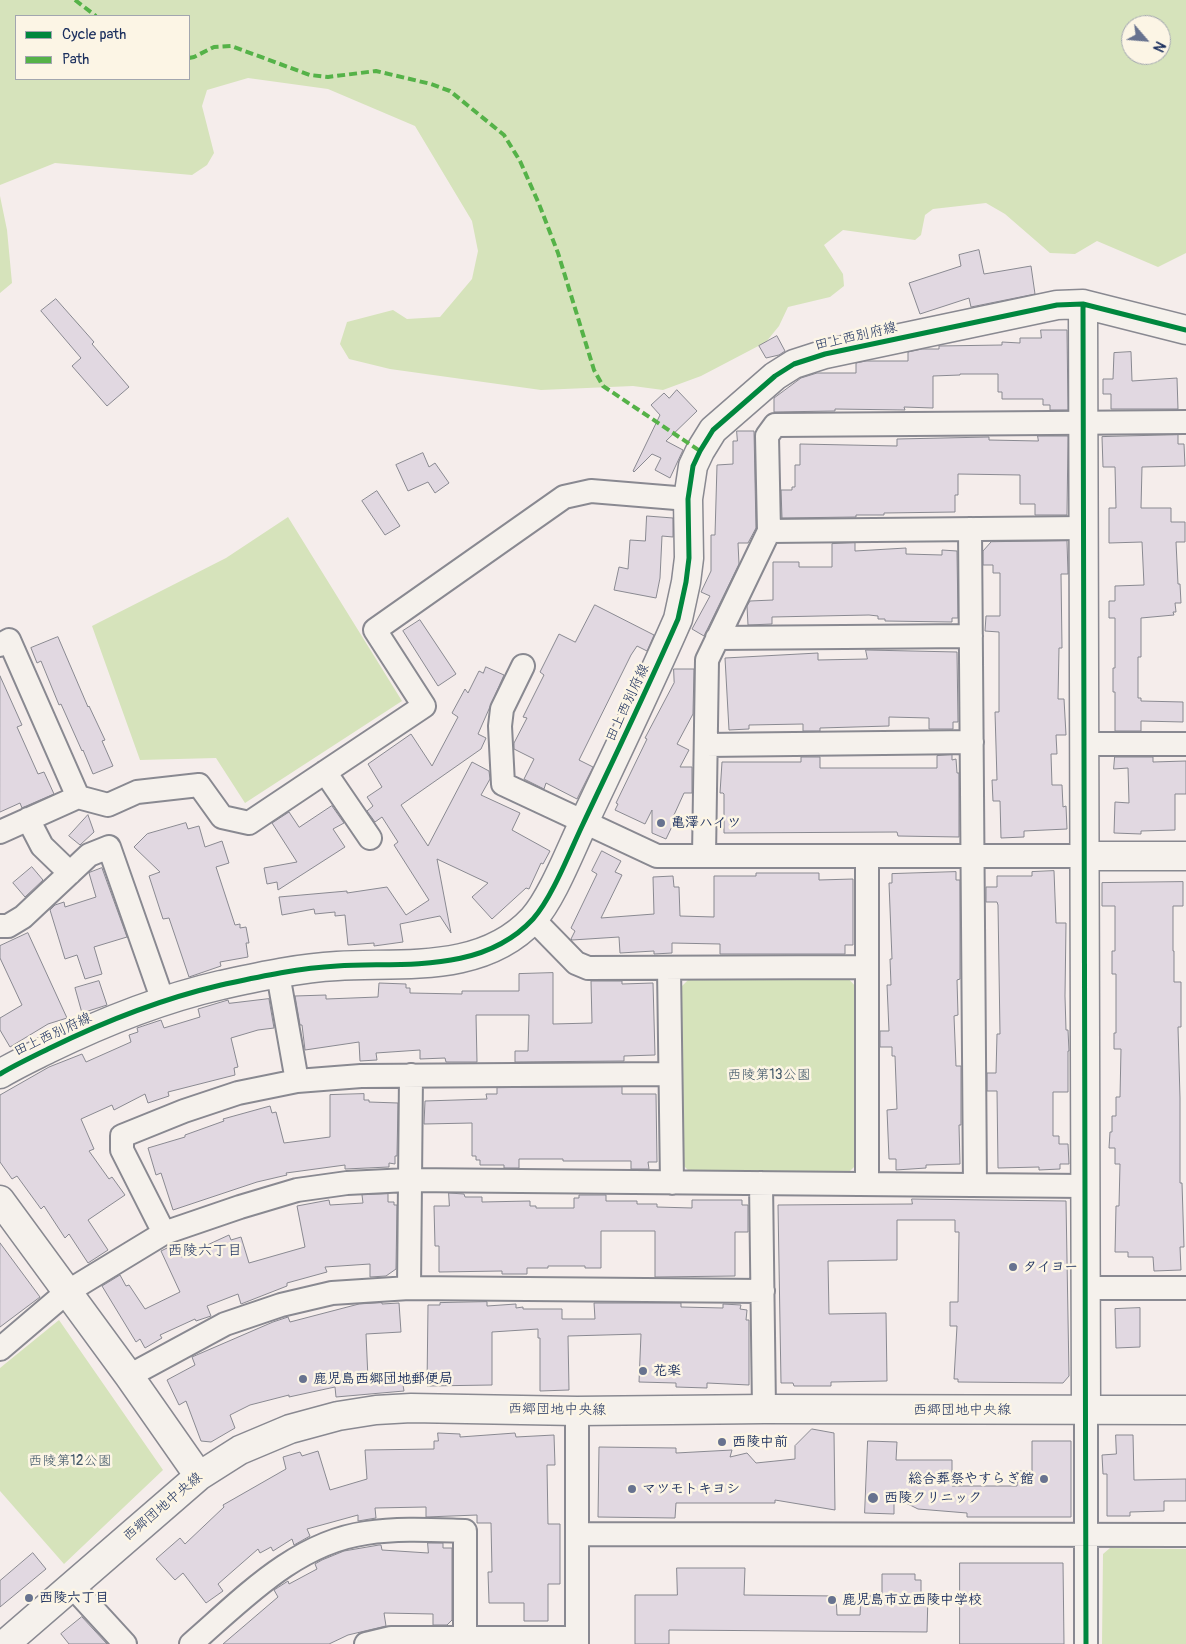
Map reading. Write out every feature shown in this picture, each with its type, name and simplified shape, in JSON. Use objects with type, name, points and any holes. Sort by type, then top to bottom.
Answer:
[{"type":"street","name":"田上西別府線","points":[[0,1074],[86,1030],[163,1002],[220,985],[334,966],[439,962],[468,957],[497,946],[533,919],[545,902],[584,822],[678,619],[689,558],[688,499],[693,466],[700,451],[713,430],[775,376],[794,364],[825,354],[1047,307],[1083,304],[1186,330]]},
{"type":"street","points":[[1083,304],[1086,1644]]},
{"type":"street","points":[[704,856],[706,660],[769,531],[767,436],[775,425],[1186,422]]},
{"type":"street","points":[[0,832],[78,797],[108,805],[137,792],[199,785],[222,817],[249,823],[424,706],[375,630],[564,497],[591,492],[688,499]]},
{"type":"street","points":[[769,531],[1084,528]]},
{"type":"street","points":[[970,529],[975,1185]]},
{"type":"street","points":[[717,638],[971,636]]},
{"type":"street","points":[[0,644],[9,640],[78,797]]},
{"type":"street","points":[[523,666],[502,709],[500,726],[503,784],[658,856],[1186,856]]},
{"type":"street","points":[[706,745],[972,742]]},
{"type":"street","points":[[1084,744],[1186,744]]},
{"type":"street","points":[[325,772],[370,838]]},
{"type":"street","points":[[28,819],[42,846],[70,873]]},
{"type":"street","points":[[0,926],[8,926],[23,917],[89,855],[109,847],[163,1002]]},
{"type":"street","points":[[867,856],[867,1184]]},
{"type":"street","points":[[533,919],[576,963],[588,968],[867,967]]},
{"type":"street","points":[[669,968],[672,1182]]},
{"type":"street","points":[[278,974],[298,1082]]},
{"type":"street","points":[[164,1233],[122,1150],[122,1136],[184,1111],[238,1093],[298,1082],[361,1076],[670,1074]]},
{"type":"street","points":[[410,1288],[411,1075]]},
{"type":"street","points":[[0,1349],[67,1292],[164,1233],[297,1190],[347,1183],[410,1180],[1085,1186]]},
{"type":"street","points":[[761,1183],[764,1409]]},
{"type":"street","points":[[0,1200],[130,1376],[199,1476]]},
{"type":"street","points":[[130,1376],[225,1324],[281,1305],[332,1294],[410,1288],[763,1291]]},
{"type":"street","points":[[1086,1288],[1186,1288]]},
{"type":"street","name":"西郷団地中央線","points":[[5,1644],[199,1476],[240,1450],[290,1429],[338,1416],[376,1410],[410,1408],[577,1411],[764,1409],[1186,1410]]},
{"type":"street","points":[[366,1644],[391,1638],[465,1641],[577,1641],[577,1411]]},
{"type":"street","points":[[191,1644],[276,1572],[305,1553],[340,1539],[364,1533],[395,1530],[465,1531],[465,1641]]},
{"type":"street","points":[[577,1534],[1186,1535]]},
{"type":"street","points":[[71,1585],[125,1644]]},
{"type":"green space","points":[[0,0],[1186,0],[1186,253],[1158,267],[1097,241],[1075,254],[1050,253],[1005,214],[986,203],[933,209],[925,215],[921,235],[915,240],[843,230],[824,245],[843,274],[844,286],[830,297],[788,307],[779,326],[766,342],[701,376],[663,390],[633,386],[541,390],[390,369],[349,359],[340,344],[347,322],[393,310],[407,319],[440,317],[472,279],[478,251],[472,221],[415,126],[328,89],[248,78],[207,90],[202,106],[214,153],[207,165],[192,175],[55,163],[0,185]]},
{"type":"green space","points":[[0,196],[7,230],[12,283],[0,293]]},
{"type":"green space","points":[[288,517],[402,701],[245,803],[216,758],[140,760],[92,626],[226,558]]},
{"type":"green space","name":"西陵第13公園","points":[[847,977],[856,987],[859,1162],[849,1172],[691,1173],[681,1163],[680,988],[690,978]]},
{"type":"green space","name":"西陵第12公園","points":[[59,1320],[163,1470],[64,1564],[0,1491],[0,1368]]},
{"type":"green space","points":[[1110,1548],[1186,1549],[1186,1644],[1102,1644],[1103,1554]]},
{"type":"building","points":[[979,250],[984,274],[1031,266],[1035,294],[971,307],[969,298],[920,314],[909,283],[961,266],[959,255]]},
{"type":"building","points":[[56,299],[94,342],[92,344],[129,387],[107,406],[72,366],[81,358],[41,311]]},
{"type":"building","points":[[1041,330],[1067,330],[1068,410],[1050,410],[1050,405],[1043,405],[1043,399],[1002,399],[1002,392],[998,392],[998,374],[960,374],[933,376],[933,408],[904,407],[905,410],[835,409],[835,411],[774,412],[774,398],[801,378],[817,373],[856,373],[856,363],[866,361],[908,361],[908,352],[922,349],[939,349],[939,346],[1002,345],[1002,342],[1020,343],[1020,338],[1041,338]]},
{"type":"building","points":[[777,336],[785,351],[779,355],[766,358],[759,346]]},
{"type":"building","points":[[1131,352],[1132,381],[1177,378],[1178,409],[1111,409],[1111,394],[1103,394],[1103,379],[1113,379],[1114,353]]},
{"type":"building","points":[[677,390],[697,411],[666,441],[683,450],[670,478],[655,470],[661,458],[652,454],[634,472],[660,415],[651,405],[664,393],[669,398]]},
{"type":"building","points":[[737,431],[754,431],[756,528],[748,543],[738,543],[739,564],[704,636],[692,629],[710,596],[701,592],[711,571],[711,535],[715,535],[717,465],[733,464],[733,441],[737,441]]},
{"type":"building","points":[[1178,435],[1178,444],[1184,444],[1185,466],[1142,467],[1141,508],[1171,508],[1171,522],[1185,522],[1185,542],[1176,542],[1181,603],[1175,603],[1176,612],[1173,612],[1174,615],[1141,618],[1141,657],[1138,657],[1138,698],[1141,698],[1141,701],[1183,702],[1183,722],[1141,721],[1141,731],[1115,731],[1113,668],[1115,668],[1115,618],[1109,618],[1109,601],[1115,601],[1115,586],[1144,585],[1142,542],[1109,543],[1109,508],[1116,508],[1115,467],[1103,467],[1102,437]]},
{"type":"building","points":[[1038,436],[1068,436],[1067,515],[1035,515],[1035,504],[1020,504],[1020,475],[958,474],[958,495],[955,495],[955,512],[884,513],[884,515],[856,515],[856,517],[782,518],[781,490],[792,490],[792,487],[795,487],[795,465],[800,465],[800,444],[897,446],[897,439],[989,437],[989,440],[1038,441]]},
{"type":"building","points":[[423,453],[429,467],[435,463],[449,483],[435,493],[428,482],[408,491],[396,465]]},
{"type":"building","points":[[377,491],[400,526],[385,535],[362,501]]},
{"type":"building","points":[[647,516],[673,518],[673,537],[662,536],[660,578],[656,598],[614,590],[619,567],[628,569],[630,540],[645,541]]},
{"type":"building","points":[[1067,541],[1068,574],[1061,574],[1062,648],[1059,648],[1058,699],[1064,699],[1066,735],[1056,735],[1057,754],[1051,754],[1052,785],[1062,785],[1063,807],[1066,806],[1067,829],[1024,831],[1024,837],[1001,838],[1000,801],[993,801],[992,780],[997,780],[995,712],[999,712],[999,632],[985,631],[986,616],[1000,616],[1000,573],[993,573],[993,565],[983,565],[983,551],[991,542]]},
{"type":"building","points":[[855,543],[855,551],[906,548],[906,554],[942,555],[942,550],[957,551],[958,618],[952,618],[952,622],[885,621],[885,619],[878,619],[878,616],[869,615],[772,617],[772,624],[748,625],[747,606],[750,601],[773,600],[773,562],[799,562],[799,567],[832,567],[832,544]]},
{"type":"building","points":[[595,605],[654,635],[647,651],[637,646],[631,655],[579,760],[593,767],[577,799],[546,783],[544,789],[524,779],[534,759],[514,749],[514,743],[527,718],[523,717],[544,675],[540,672],[559,634],[575,642]]},
{"type":"building","points":[[420,620],[456,674],[438,686],[403,631]]},
{"type":"building","points":[[58,637],[88,707],[105,740],[102,741],[113,766],[93,774],[61,704],[59,705],[41,661],[37,663],[31,648]]},
{"type":"building","points":[[866,650],[957,652],[958,722],[953,722],[953,729],[929,729],[929,718],[889,717],[889,726],[820,728],[820,731],[803,731],[803,724],[749,725],[749,729],[729,730],[725,658],[818,653],[818,660],[867,659]]},
{"type":"building","points":[[486,667],[504,675],[478,734],[486,738],[481,749],[401,805],[428,846],[472,762],[489,771],[490,779],[481,795],[520,813],[512,830],[550,851],[543,864],[541,863],[529,889],[526,888],[492,919],[472,897],[488,883],[437,859],[451,933],[440,916],[400,924],[403,942],[374,946],[374,943],[348,945],[345,915],[335,916],[335,912],[315,914],[314,909],[282,915],[279,897],[347,891],[347,893],[387,887],[406,915],[429,900],[394,845],[398,842],[382,817],[375,822],[367,811],[373,806],[367,797],[382,787],[368,764],[411,734],[432,766],[458,717],[452,713],[465,689],[468,693],[479,671],[483,673]]},
{"type":"building","points":[[674,669],[694,669],[693,714],[677,744],[689,750],[680,767],[692,767],[692,793],[684,793],[674,815],[677,816],[666,839],[652,833],[652,810],[645,824],[615,810],[618,804],[616,803],[647,739],[645,738],[674,683]]},
{"type":"building","points":[[0,676],[22,725],[17,727],[38,774],[44,772],[54,794],[22,808],[20,803],[0,812]]},
{"type":"building","points":[[952,755],[952,760],[956,759],[957,773],[959,773],[959,837],[898,836],[897,832],[724,833],[724,794],[720,793],[722,762],[801,762],[801,757],[820,757],[820,768],[937,768],[937,756]]},
{"type":"building","points":[[1115,757],[1153,757],[1153,762],[1186,761],[1186,794],[1175,794],[1175,830],[1141,831],[1141,834],[1114,833],[1115,802],[1129,803],[1128,768],[1114,769]]},
{"type":"building","points":[[332,806],[344,823],[333,829],[345,847],[278,890],[277,882],[267,884],[264,868],[297,862],[272,823],[289,812],[299,827]]},
{"type":"building","points":[[88,815],[94,832],[80,845],[69,836]]},
{"type":"building","points":[[186,823],[188,829],[199,826],[205,847],[222,841],[229,863],[216,867],[235,925],[240,924],[240,928],[246,927],[249,943],[246,943],[248,957],[220,962],[221,966],[189,977],[169,918],[163,919],[149,876],[160,872],[134,847],[147,834]]},
{"type":"building","points":[[602,851],[621,861],[615,872],[622,875],[601,918],[654,914],[653,877],[673,876],[674,887],[679,887],[680,916],[714,917],[714,876],[756,876],[756,873],[819,873],[819,880],[853,879],[853,945],[845,945],[845,954],[720,954],[720,944],[672,943],[672,953],[654,954],[654,951],[620,953],[619,937],[572,940],[575,931],[571,928],[597,874],[592,871]]},
{"type":"building","points":[[32,867],[43,880],[25,897],[13,883]]},
{"type":"building","points":[[102,868],[127,937],[94,947],[102,974],[85,979],[77,955],[65,959],[50,910],[55,905],[64,902],[65,907],[96,897],[89,873]]},
{"type":"building","points":[[1054,871],[1056,923],[1066,923],[1065,996],[1069,1051],[1068,1092],[1053,1092],[1053,1136],[1059,1136],[1059,1144],[1068,1144],[1069,1164],[1060,1164],[1060,1169],[1039,1170],[1039,1167],[998,1168],[997,1091],[987,1091],[987,1073],[996,1073],[997,1034],[1000,1034],[998,905],[997,902],[986,902],[986,887],[997,887],[997,876],[1032,876],[1032,872]]},
{"type":"building","points":[[956,872],[956,880],[960,880],[960,979],[957,980],[958,1015],[954,1016],[956,1066],[961,1066],[960,1164],[926,1165],[926,1168],[896,1170],[896,1159],[889,1159],[887,1110],[897,1109],[895,1056],[892,1056],[892,1047],[880,1047],[880,1031],[889,1031],[887,985],[891,985],[890,959],[892,959],[889,883],[892,883],[892,874]]},
{"type":"building","points":[[1183,882],[1183,906],[1173,906],[1173,951],[1174,982],[1181,982],[1181,1027],[1178,1027],[1180,1183],[1182,1183],[1184,1247],[1180,1247],[1181,1270],[1154,1271],[1153,1257],[1128,1257],[1128,1252],[1115,1252],[1116,1206],[1119,1206],[1120,1164],[1115,1164],[1115,1148],[1109,1148],[1112,1116],[1116,1116],[1116,1097],[1120,1097],[1121,1049],[1114,1049],[1114,1033],[1116,1033],[1116,974],[1112,974],[1112,951],[1115,951],[1115,906],[1102,906],[1102,883]]},
{"type":"building","points":[[28,933],[67,1018],[48,1024],[10,1047],[0,1030],[0,1018],[22,1005],[0,958],[0,946]]},
{"type":"building","points":[[553,973],[553,1024],[592,1023],[591,981],[622,981],[622,984],[653,983],[655,1055],[624,1056],[624,1061],[515,1062],[515,1051],[528,1051],[529,1015],[476,1015],[477,1062],[446,1062],[445,1058],[420,1059],[420,1050],[376,1053],[377,1060],[360,1061],[359,1042],[305,1050],[302,1025],[300,1025],[295,996],[326,995],[326,999],[378,997],[379,983],[406,984],[406,988],[410,988],[410,993],[462,994],[462,991],[519,991],[519,974]]},
{"type":"building","points":[[99,981],[107,1005],[82,1013],[75,988]]},
{"type":"building","points":[[269,999],[274,1028],[258,1030],[231,1038],[238,1067],[234,1068],[235,1075],[168,1092],[169,1096],[148,1103],[145,1094],[114,1110],[112,1105],[81,1119],[94,1149],[89,1151],[109,1179],[112,1177],[125,1195],[88,1220],[108,1250],[88,1263],[69,1234],[65,1238],[44,1206],[41,1209],[17,1176],[12,1179],[0,1162],[0,1095],[49,1067],[82,1054],[86,1062],[131,1042],[129,1035],[138,1032],[137,1028],[161,1020],[164,1028],[200,1017],[198,1009],[228,1000],[229,1003]]},
{"type":"building","points":[[622,1087],[622,1094],[656,1094],[657,1162],[648,1162],[649,1169],[631,1169],[631,1161],[563,1161],[563,1159],[519,1159],[519,1168],[504,1168],[504,1165],[480,1165],[480,1160],[476,1160],[476,1156],[472,1156],[472,1123],[424,1124],[425,1101],[487,1099],[486,1094],[497,1094],[497,1088]]},
{"type":"building","points":[[364,1094],[364,1100],[369,1100],[369,1102],[398,1103],[397,1156],[395,1156],[395,1164],[389,1163],[389,1167],[345,1169],[345,1165],[286,1173],[287,1175],[257,1182],[173,1210],[161,1173],[156,1175],[148,1148],[185,1137],[185,1135],[224,1121],[223,1119],[270,1106],[272,1113],[276,1112],[284,1143],[330,1137],[330,1095]]},
{"type":"building","points":[[449,1193],[464,1194],[465,1197],[482,1197],[482,1202],[530,1201],[530,1206],[536,1206],[536,1208],[574,1208],[574,1198],[579,1198],[579,1195],[606,1195],[606,1201],[637,1201],[637,1204],[657,1204],[657,1207],[692,1208],[692,1200],[742,1200],[742,1205],[748,1205],[748,1232],[735,1232],[735,1276],[655,1277],[655,1231],[601,1231],[601,1268],[548,1266],[548,1268],[527,1268],[527,1274],[502,1274],[502,1271],[439,1272],[439,1246],[435,1246],[434,1206],[449,1206]]},
{"type":"building","points":[[388,1194],[388,1202],[394,1202],[394,1205],[397,1205],[396,1269],[386,1276],[370,1277],[370,1264],[325,1267],[327,1272],[287,1283],[287,1286],[241,1304],[238,1294],[207,1306],[211,1316],[196,1321],[195,1319],[160,1335],[162,1338],[145,1348],[140,1339],[136,1342],[102,1286],[120,1275],[126,1286],[129,1285],[145,1309],[180,1292],[161,1251],[175,1244],[181,1257],[229,1235],[231,1240],[241,1237],[249,1263],[305,1247],[297,1206],[329,1200],[330,1205],[363,1203],[362,1195]]},
{"type":"building","points":[[912,1199],[1066,1201],[1069,1376],[1063,1383],[958,1382],[958,1379],[954,1379],[957,1326],[950,1326],[950,1302],[958,1302],[959,1232],[955,1232],[955,1220],[897,1220],[897,1260],[828,1261],[829,1314],[886,1313],[887,1381],[831,1382],[831,1386],[794,1386],[793,1383],[781,1383],[778,1205],[912,1204]]},
{"type":"building","points":[[0,1243],[40,1297],[0,1327]]},
{"type":"building","points":[[487,1302],[487,1306],[516,1304],[516,1308],[523,1307],[523,1309],[562,1309],[562,1319],[595,1319],[594,1303],[681,1303],[681,1307],[723,1308],[723,1304],[741,1305],[740,1309],[747,1310],[746,1320],[749,1320],[749,1385],[707,1383],[707,1388],[676,1387],[676,1383],[639,1382],[641,1334],[568,1336],[569,1390],[540,1391],[540,1338],[538,1338],[538,1329],[492,1332],[492,1385],[427,1386],[428,1305]]},
{"type":"building","points":[[399,1303],[401,1332],[366,1334],[368,1379],[401,1373],[404,1391],[336,1397],[335,1387],[289,1397],[289,1395],[250,1405],[230,1415],[235,1428],[211,1442],[201,1441],[186,1401],[179,1405],[167,1380],[195,1365],[192,1357],[273,1322],[288,1317],[290,1322],[359,1304]]},
{"type":"building","points":[[1140,1308],[1140,1347],[1116,1348],[1115,1309]]},
{"type":"building","points":[[812,1429],[834,1433],[835,1510],[775,1500],[775,1503],[676,1503],[675,1518],[598,1517],[599,1447],[676,1448],[676,1453],[732,1450],[730,1457],[747,1453],[756,1463],[795,1459],[795,1446]]},
{"type":"building","points":[[438,1433],[460,1434],[460,1437],[515,1433],[516,1437],[554,1435],[555,1465],[547,1465],[548,1524],[560,1524],[560,1584],[548,1584],[548,1621],[524,1621],[524,1603],[489,1603],[488,1572],[492,1572],[491,1523],[477,1523],[477,1515],[426,1517],[426,1507],[375,1508],[376,1518],[358,1521],[358,1515],[307,1529],[310,1536],[294,1545],[292,1539],[273,1551],[271,1547],[260,1553],[258,1549],[218,1584],[223,1591],[206,1603],[183,1573],[175,1580],[156,1559],[180,1538],[185,1544],[224,1507],[223,1505],[286,1469],[283,1457],[300,1452],[302,1456],[318,1451],[330,1490],[367,1479],[365,1450],[434,1449],[434,1441],[438,1441]]},
{"type":"building","points":[[1116,1435],[1133,1435],[1134,1480],[1186,1479],[1186,1501],[1164,1501],[1164,1511],[1130,1512],[1130,1516],[1107,1516],[1107,1474],[1103,1474],[1102,1455],[1116,1454]]},
{"type":"building","points":[[868,1441],[897,1442],[896,1460],[952,1460],[952,1486],[1017,1486],[1018,1471],[1032,1471],[1032,1441],[1071,1441],[1071,1517],[967,1517],[967,1513],[918,1509],[894,1497],[894,1514],[865,1513]]},
{"type":"building","points":[[428,1543],[443,1543],[443,1548],[452,1548],[452,1620],[447,1625],[433,1625],[433,1614],[384,1613],[386,1626],[348,1635],[329,1644],[223,1644],[278,1597],[274,1590],[288,1581],[289,1584],[317,1569],[315,1564],[322,1560],[344,1551],[379,1545],[381,1545],[382,1550],[428,1553]]},
{"type":"building","points":[[33,1553],[46,1569],[0,1607],[0,1581]]},
{"type":"building","points":[[960,1563],[1063,1563],[1064,1644],[960,1644]]},
{"type":"building","points":[[677,1568],[745,1568],[744,1595],[836,1596],[837,1615],[860,1615],[861,1596],[882,1596],[882,1574],[915,1574],[915,1580],[921,1580],[921,1595],[928,1595],[927,1632],[669,1630],[669,1644],[635,1644],[635,1595],[677,1595]]},
{"type":"building","points":[[82,1617],[107,1644],[69,1644],[61,1634]]},
{"type":"marked path","points":[[75,0],[95,15]]},
{"type":"marked path","points":[[190,58],[214,47],[231,46],[310,75],[328,77],[376,71],[431,84],[450,91],[504,135],[520,161],[558,253],[594,370],[603,386],[700,451]]},
{"type":"cycle path","points":[[1083,304],[1086,1644]]},
{"type":"cycle path","points":[[0,1074],[90,1030],[176,997],[221,985],[308,969],[441,962],[466,957],[490,949],[513,937],[540,910],[560,874],[678,619],[689,558],[688,499],[693,466],[700,451],[713,430],[775,376],[794,364],[825,354],[1057,305],[1083,304],[1186,330]]},
{"type":"place","name":"亀澤ハイツ","points":[[661,823]]},
{"type":"place","name":"タイヨー","points":[[1013,1267]]},
{"type":"place","name":"花楽","points":[[643,1371]]},
{"type":"place","name":"鹿児島西郷団地郵便局","points":[[303,1379]]},
{"type":"place","name":"西陵中前","points":[[722,1442]]},
{"type":"place","name":"総合葬祭やすらぎ館","points":[[1044,1479]]},
{"type":"place","name":"マツモトキヨシ","points":[[632,1489]]},
{"type":"place","name":"西陵クリニック","points":[[873,1498]]},
{"type":"place","name":"西陵六丁目","points":[[29,1598]]},
{"type":"place","name":"鹿児島市立西陵中学校","points":[[832,1600]]},
{"type":"district","name":"西陵六丁目","points":[[205,1251]]}]
